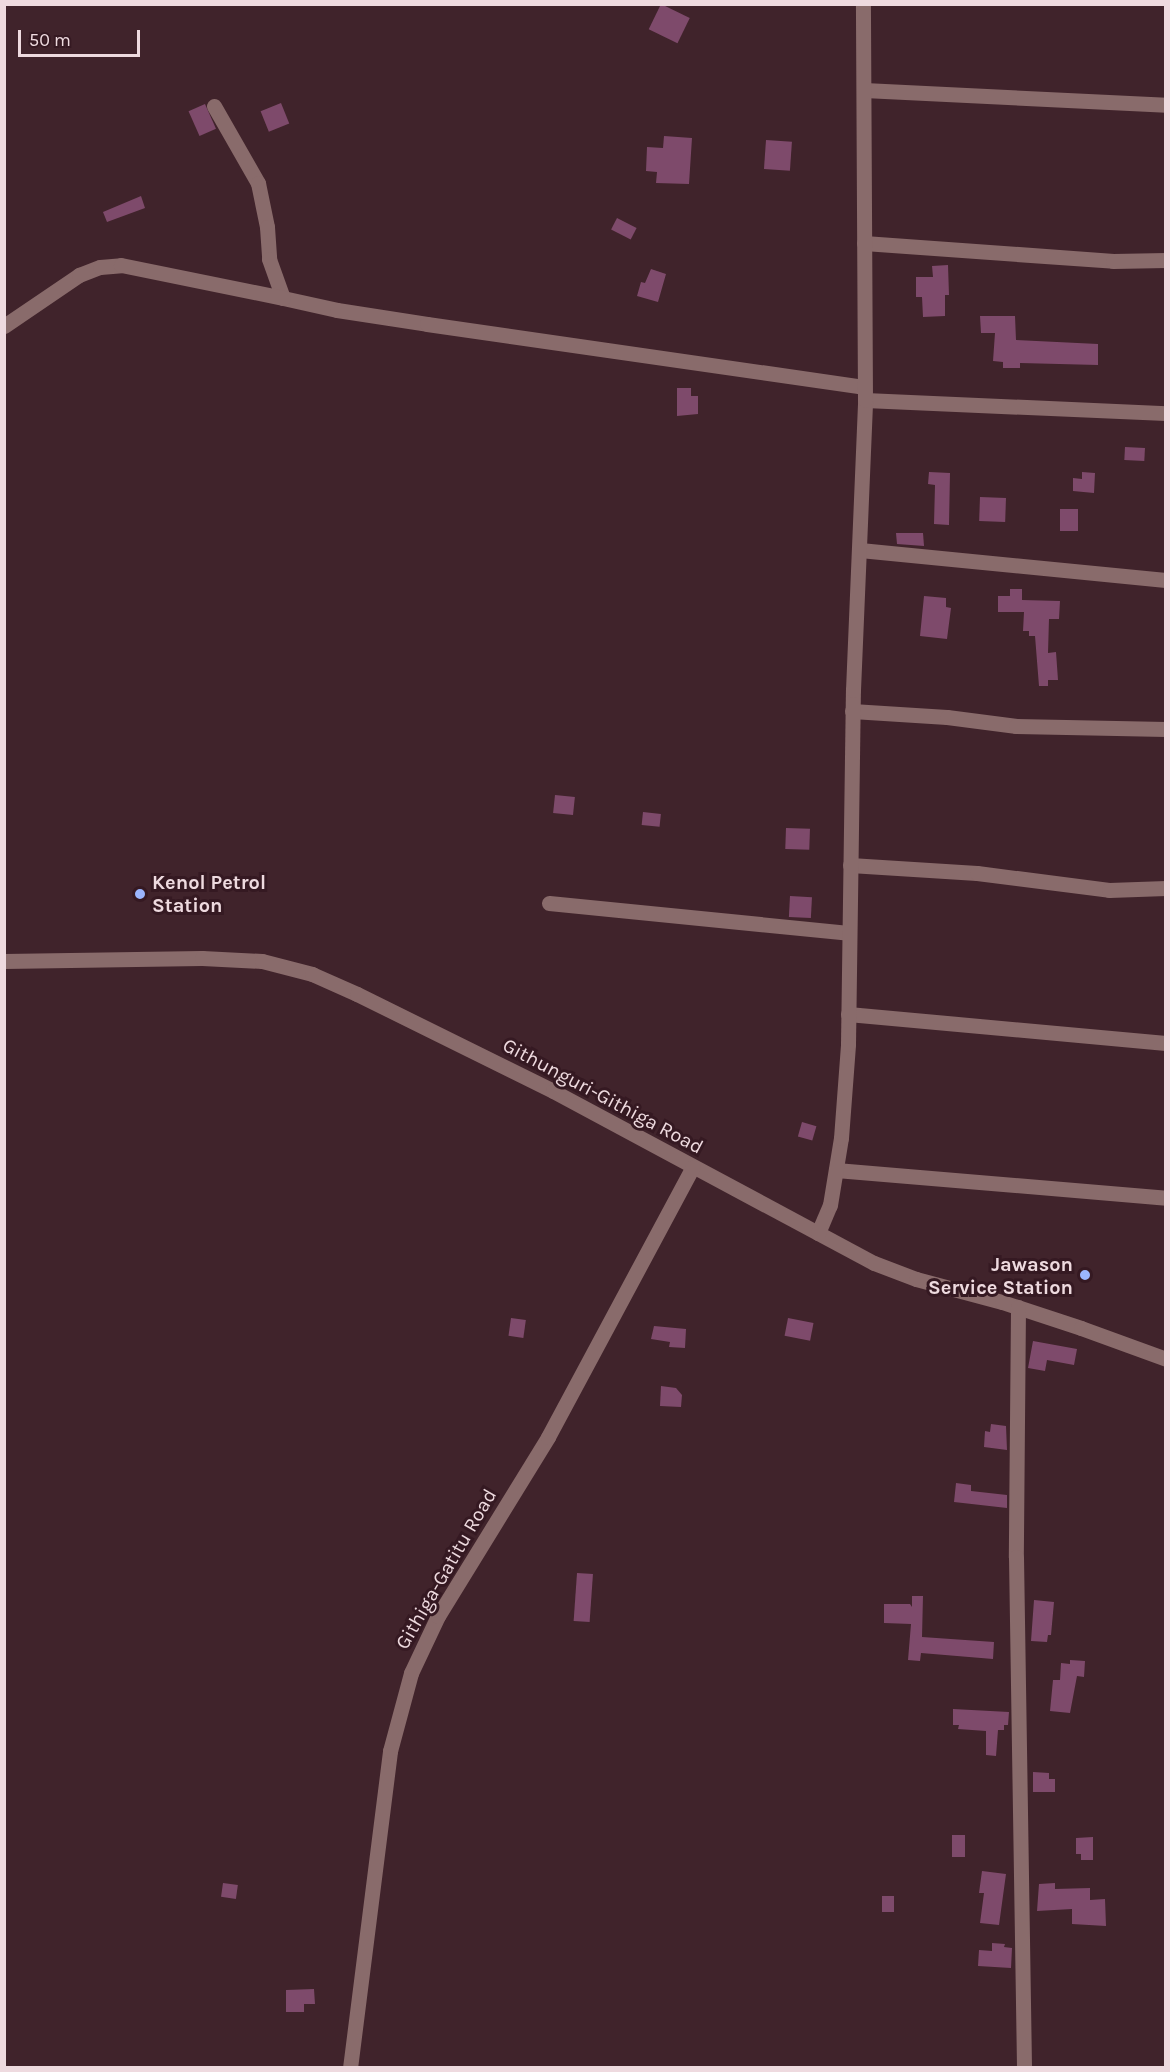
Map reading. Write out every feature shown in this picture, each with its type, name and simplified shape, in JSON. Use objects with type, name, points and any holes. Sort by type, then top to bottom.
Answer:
[{"type":"street","points":[[818,1233],[830,1204],[842,1138],[848,1014],[852,711],[860,550],[864,394],[863,4]]},
{"type":"street","points":[[864,90],[1166,105]]},
{"type":"street","points":[[214,106],[258,183],[267,227],[269,259],[284,298]]},
{"type":"street","points":[[864,243],[1113,261],[1166,260]]},
{"type":"street","points":[[4,326],[79,275],[100,267],[121,265],[337,310],[864,394],[1166,413]]},
{"type":"street","points":[[860,550],[1166,580]]},
{"type":"street","points":[[852,711],[947,717],[1016,726],[1166,729]]},
{"type":"street","points":[[850,865],[977,873],[1109,890],[1166,888]]},
{"type":"street","points":[[549,903],[849,933]]},
{"type":"street","name":"Githunguri-Githiga Road","points":[[4,961],[202,958],[262,961],[312,974],[489,1059],[874,1263],[916,1279],[1018,1307],[1166,1359]]},
{"type":"street","points":[[848,1014],[1166,1043]]},
{"type":"street","name":"Githiga-Gatitu Road","points":[[350,2067],[390,1751],[411,1673],[438,1616],[548,1437],[693,1167]]},
{"type":"street","points":[[836,1170],[1166,1198]]},
{"type":"street","points":[[1018,1307],[1016,1557],[1024,2067]]},
{"type":"building","points":[[661,4],[690,18],[677,43],[649,29]]},
{"type":"building","points":[[281,103],[289,123],[269,132],[261,111]]},
{"type":"building","points":[[205,104],[216,129],[200,136],[189,111]]},
{"type":"building","points":[[664,136],[692,138],[689,184],[656,183],[657,172],[646,171],[647,147],[663,148]]},
{"type":"building","points":[[766,140],[792,142],[790,171],[764,169]]},
{"type":"building","points":[[141,196],[145,208],[107,222],[103,212]]},
{"type":"building","points":[[617,218],[637,228],[631,240],[611,230]]},
{"type":"building","points":[[948,265],[949,295],[945,295],[945,316],[923,317],[922,297],[916,297],[916,277],[933,277],[932,266]]},
{"type":"building","points":[[651,269],[666,274],[658,302],[637,296],[641,282],[645,283]]},
{"type":"building","points":[[980,316],[1015,316],[1016,340],[1098,344],[1098,365],[1020,363],[1020,368],[1003,368],[1003,362],[993,361],[995,333],[981,333]]},
{"type":"building","points":[[677,388],[691,388],[691,396],[698,396],[698,414],[677,416]]},
{"type":"building","points":[[1125,447],[1145,448],[1144,461],[1124,460]]},
{"type":"building","points":[[929,472],[950,473],[949,525],[934,524],[935,485],[928,484]]},
{"type":"building","points":[[1082,472],[1095,473],[1094,493],[1073,491],[1073,478],[1082,479]]},
{"type":"building","points":[[980,497],[1006,498],[1005,522],[979,521]]},
{"type":"building","points":[[1060,509],[1078,509],[1078,531],[1060,531]]},
{"type":"building","points":[[896,533],[923,533],[924,546],[897,544]]},
{"type":"building","points":[[1010,589],[1022,589],[1022,600],[1060,601],[1059,619],[1049,619],[1048,653],[1056,652],[1058,680],[1048,680],[1048,686],[1039,686],[1035,636],[1029,636],[1029,631],[1023,631],[1024,612],[998,612],[998,596],[1010,596]]},
{"type":"building","points":[[924,596],[946,598],[946,607],[951,608],[947,639],[920,636]]},
{"type":"building","points":[[555,795],[575,797],[573,815],[553,813]]},
{"type":"building","points":[[643,812],[661,814],[660,827],[642,825]]},
{"type":"building","points":[[786,828],[810,829],[809,850],[785,849]]},
{"type":"building","points":[[790,896],[812,897],[811,918],[789,917]]},
{"type":"building","points":[[802,1122],[816,1126],[812,1141],[798,1136]]},
{"type":"building","points":[[511,1318],[526,1320],[523,1338],[508,1336]]},
{"type":"building","points":[[788,1318],[814,1323],[810,1341],[785,1336]]},
{"type":"building","points":[[654,1326],[686,1329],[685,1348],[669,1347],[670,1342],[651,1339]]},
{"type":"building","points":[[1033,1341],[1077,1349],[1074,1365],[1047,1360],[1045,1371],[1028,1368]]},
{"type":"building","points":[[661,1386],[676,1388],[682,1395],[681,1407],[660,1406]]},
{"type":"building","points":[[991,1424],[1006,1426],[1007,1450],[984,1447],[985,1431],[990,1432]]},
{"type":"building","points":[[956,1483],[971,1485],[971,1491],[1007,1495],[1007,1508],[954,1502]]},
{"type":"building","points":[[577,1573],[593,1574],[590,1622],[574,1621]]},
{"type":"building","points":[[912,1596],[923,1596],[922,1637],[994,1642],[993,1659],[921,1653],[920,1661],[908,1660],[911,1624],[884,1623],[884,1604],[910,1604],[912,1607]]},
{"type":"building","points":[[1034,1600],[1054,1602],[1051,1635],[1048,1635],[1047,1642],[1031,1641]]},
{"type":"building","points":[[1070,1660],[1085,1661],[1084,1677],[1077,1676],[1070,1713],[1050,1711],[1053,1680],[1060,1680],[1061,1663],[1070,1664]]},
{"type":"building","points":[[953,1709],[1009,1712],[1008,1725],[1004,1725],[1004,1730],[998,1730],[996,1756],[986,1755],[986,1731],[958,1729],[959,1725],[953,1725]]},
{"type":"building","points":[[1033,1772],[1049,1773],[1049,1779],[1055,1779],[1055,1792],[1033,1792]]},
{"type":"building","points":[[952,1835],[965,1835],[965,1857],[952,1857]]},
{"type":"building","points":[[1093,1837],[1093,1860],[1081,1860],[1081,1854],[1076,1854],[1076,1838]]},
{"type":"building","points":[[982,1871],[1006,1874],[999,1925],[980,1923],[984,1893],[979,1893]]},
{"type":"building","points":[[223,1883],[238,1885],[236,1899],[221,1897]]},
{"type":"building","points":[[1055,1883],[1055,1889],[1090,1888],[1090,1900],[1105,1899],[1106,1926],[1072,1924],[1072,1909],[1037,1911],[1039,1884]]},
{"type":"building","points":[[882,1896],[894,1896],[894,1912],[882,1912]]},
{"type":"building","points":[[992,1943],[1005,1944],[1004,1947],[1012,1948],[1011,1968],[978,1966],[979,1950],[992,1951]]},
{"type":"building","points":[[314,1989],[315,2004],[304,2004],[304,2012],[286,2012],[286,1990]]},
{"type":"place","name":"Kenol Petrol Station","points":[[140,894]]},
{"type":"place","name":"Jawason Service Station","points":[[1085,1275]]}]
